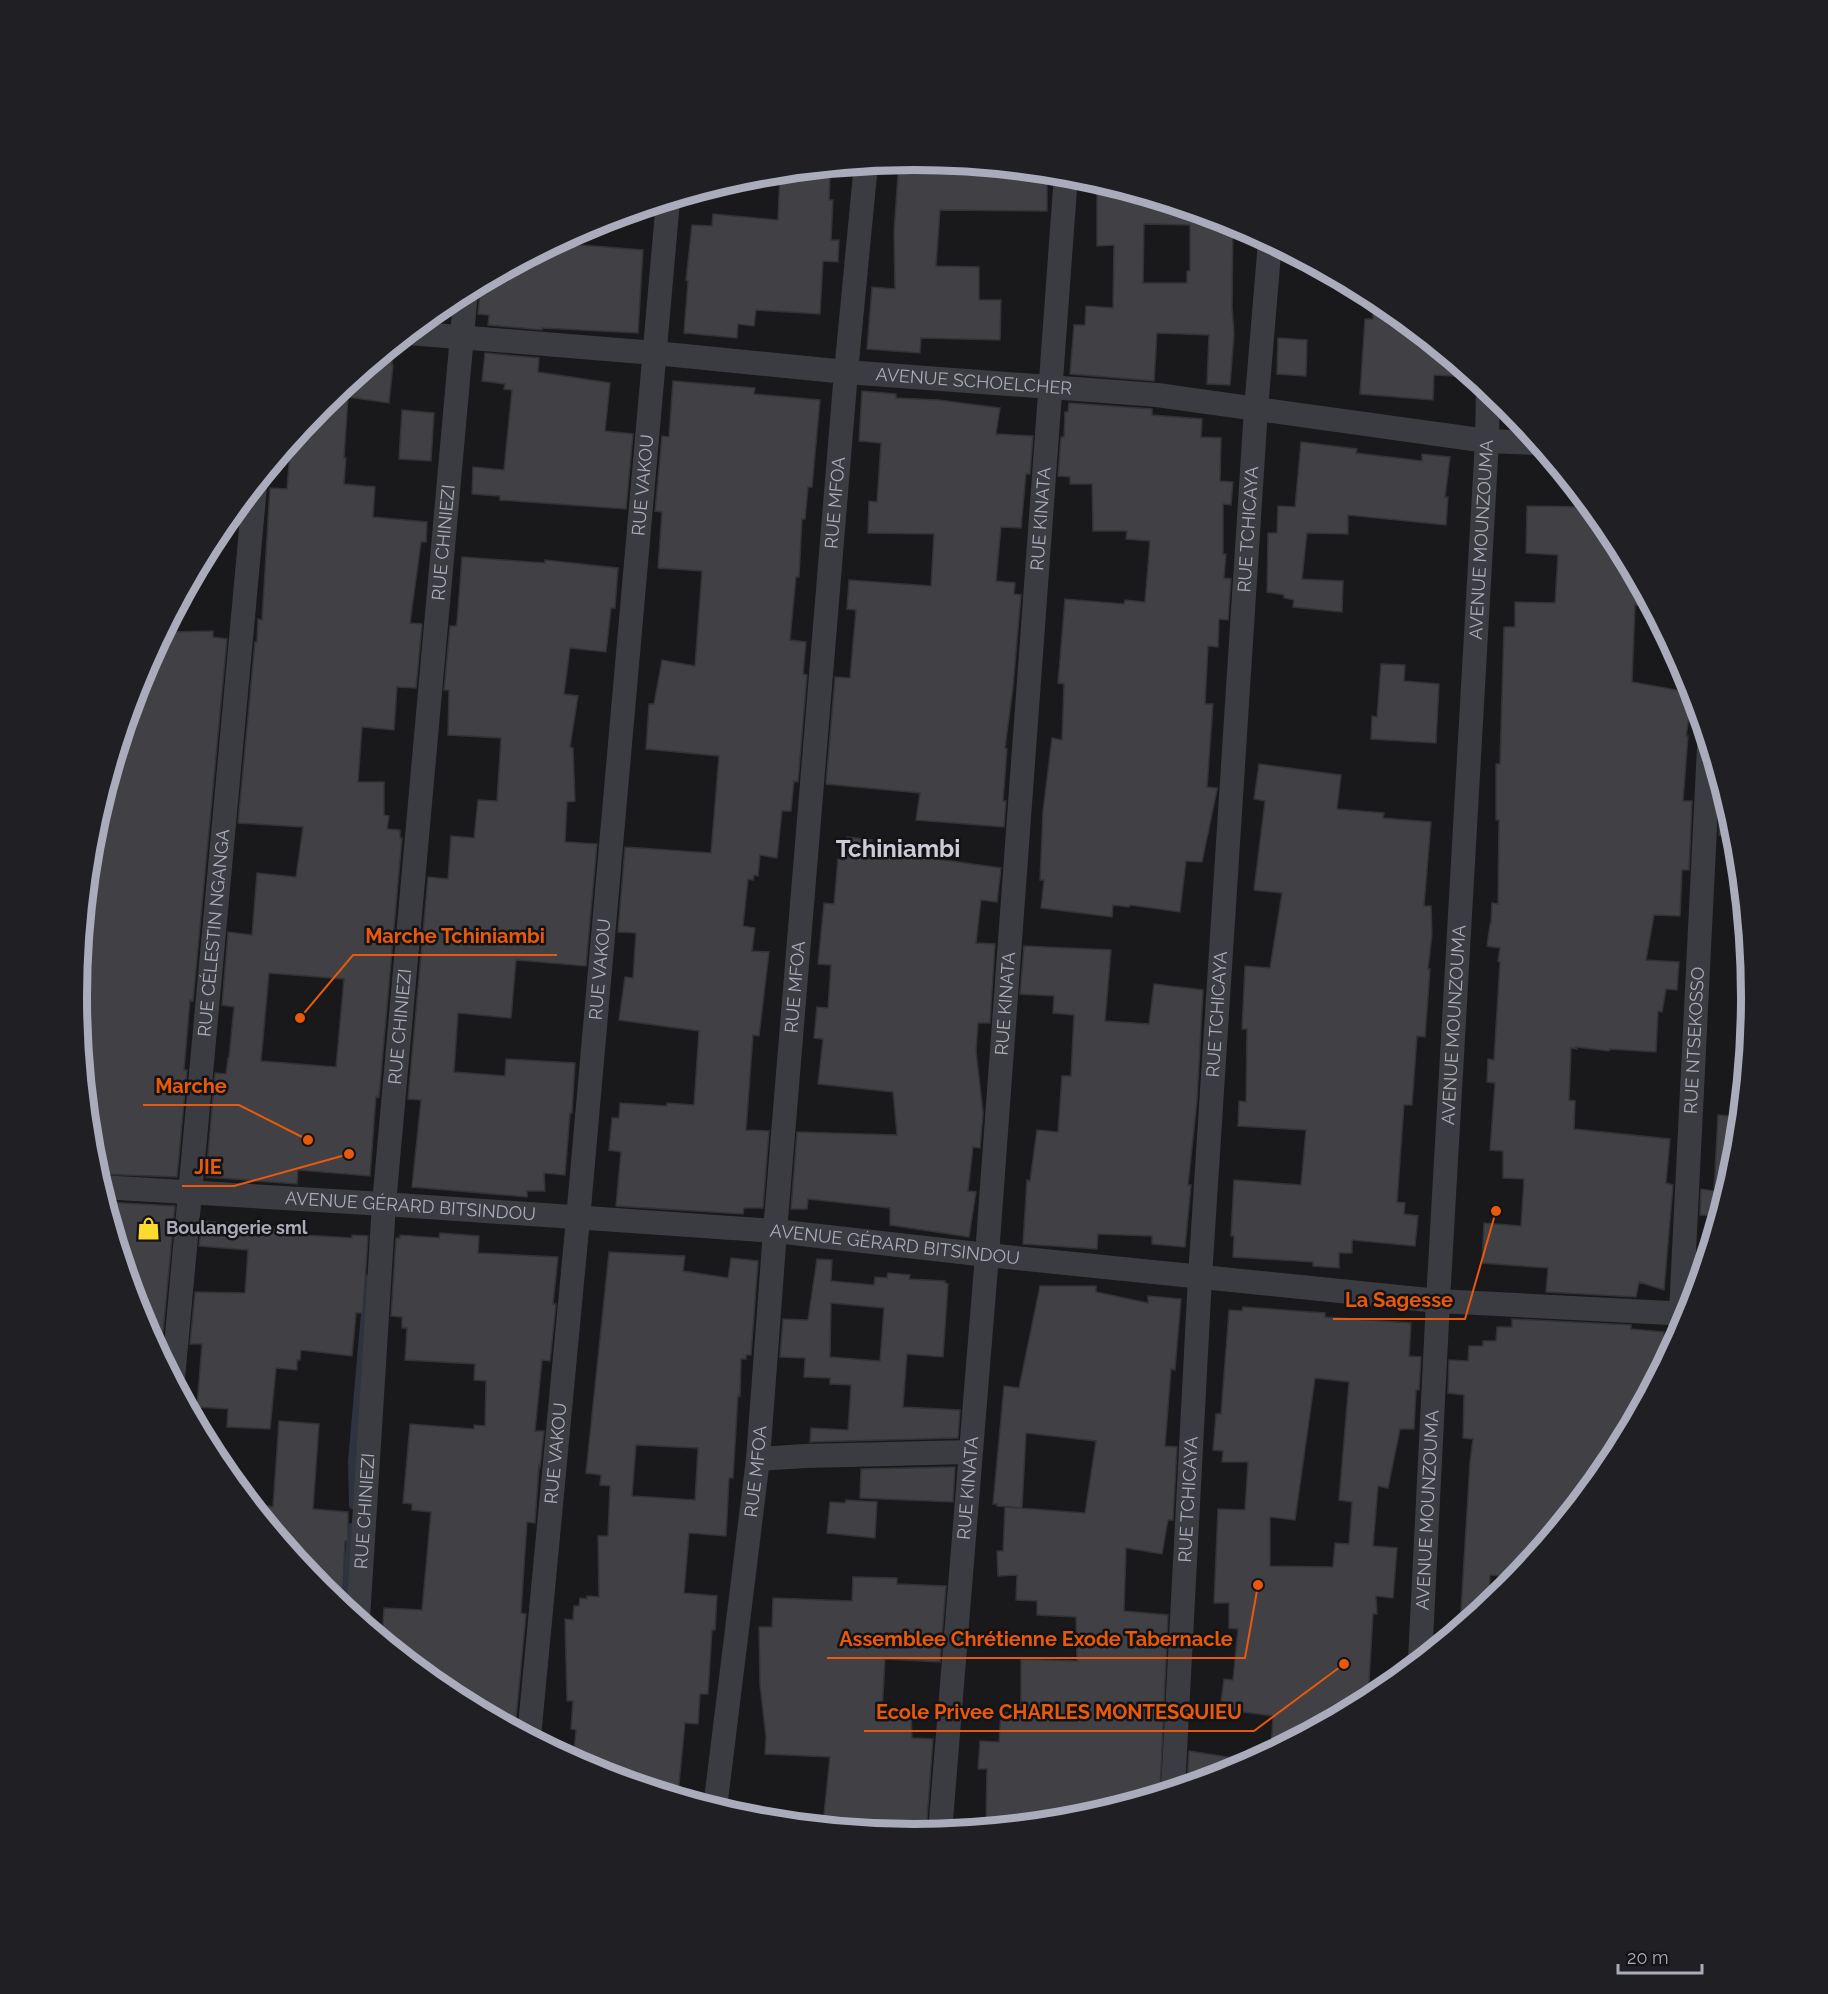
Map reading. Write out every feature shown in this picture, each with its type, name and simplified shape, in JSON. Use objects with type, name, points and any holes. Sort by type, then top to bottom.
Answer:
[{"type":"street","name":"RUE MFOA","points":[[716,1800],[758,1459],[846,372],[865,172]]},
{"type":"street","name":"RUE KINATA","points":[[941,1823],[987,1256],[1065,184]]},
{"type":"street","name":"RUE VAKOU","points":[[531,1730],[667,208]]},
{"type":"street","name":"RUE TCHICAYA","points":[[1173,1782],[1200,1277],[1256,409],[1269,250]]},
{"type":"street","name":"RUE CHINIEZI","points":[[359,1609],[384,1204],[465,303]]},
{"type":"street","name":"AVENUE SCHOELCHER","points":[[421,334],[655,353],[846,372],[1157,395],[1487,441],[1527,443]]},
{"type":"street","name":"AVENUE MOUNZOUMA","points":[[1420,1650],[1488,402]]},
{"type":"street","name":"RUE CÉLESTIN NGANGA","points":[[174,1367],[254,500]]},
{"type":"street","name":"RUE NTSEKOSSO","points":[[1684,1297],[1708,767]]},
{"type":"street","name":"AVENUE GÉRARD BITSINDOU","points":[[110,1188],[775,1231],[987,1256],[1438,1301],[1675,1319]]},
{"type":"street","points":[[758,1459],[970,1452]]},
{"type":"building","points":[[898,171],[968,172],[1047,181],[1047,211],[940,210],[936,266],[979,267],[979,300],[1001,300],[1000,340],[921,338],[920,353],[867,349],[872,287],[895,289],[894,232]]},
{"type":"building","points":[[830,176],[829,200],[833,200],[831,240],[839,240],[838,262],[823,261],[820,314],[756,310],[754,326],[738,324],[737,338],[684,333],[688,281],[686,280],[692,225],[712,226],[713,214],[778,220],[780,181]]},
{"type":"building","points":[[1097,191],[1180,214],[1233,234],[1234,334],[1230,385],[1207,384],[1209,335],[1157,333],[1154,381],[1070,374],[1074,325],[1085,325],[1086,306],[1113,308],[1114,245],[1097,246]],"holes":[[[1144,224],[1190,225],[1190,271],[1187,271],[1187,283],[1143,283]]]},
{"type":"building","points":[[572,244],[643,250],[638,333],[542,328],[542,330],[488,325],[489,315],[478,314],[480,294],[548,255]]},
{"type":"building","points":[[1373,309],[1460,376],[1434,375],[1433,400],[1360,394],[1365,319],[1373,319]]},
{"type":"building","points":[[1278,338],[1307,340],[1306,376],[1277,374]]},
{"type":"building","points":[[485,353],[539,358],[538,372],[610,383],[605,431],[633,434],[626,509],[500,500],[500,496],[472,494],[473,467],[504,470],[512,390],[504,389],[505,384],[482,381]]},
{"type":"building","points":[[392,356],[389,403],[348,397],[344,458],[346,458],[344,484],[375,487],[373,517],[427,522],[426,542],[421,542],[410,623],[422,624],[416,688],[397,687],[394,730],[362,727],[358,782],[384,782],[384,815],[389,816],[387,829],[400,830],[400,838],[402,838],[370,1176],[298,1170],[297,1184],[206,1177],[215,1073],[226,1074],[234,1007],[222,1005],[228,932],[252,935],[257,873],[296,877],[303,827],[238,823],[255,642],[257,642],[258,619],[262,620],[270,488],[287,489],[290,455],[295,453],[295,448],[329,412]],"holes":[[[269,973],[344,979],[336,1067],[261,1061]]]},
{"type":"building","points":[[673,381],[755,388],[754,394],[820,400],[812,487],[808,487],[805,519],[802,519],[799,577],[796,577],[790,640],[806,642],[803,674],[807,675],[798,782],[794,781],[791,811],[782,811],[777,858],[760,855],[758,876],[754,875],[753,880],[748,879],[743,926],[755,928],[752,951],[769,952],[759,1036],[753,1035],[746,1130],[769,1131],[763,1208],[744,1208],[743,1214],[616,1206],[621,1152],[609,1150],[612,1118],[619,1118],[620,1103],[694,1105],[699,1031],[619,1020],[625,977],[633,978],[636,933],[618,932],[625,847],[711,853],[719,756],[646,749],[649,704],[654,704],[662,660],[695,666],[702,571],[658,568],[662,512],[655,511],[662,436],[669,437]]},
{"type":"building","points":[[862,391],[896,394],[896,398],[938,400],[1000,408],[996,434],[1033,436],[1030,474],[1026,474],[1021,528],[1001,527],[996,581],[1015,583],[1014,594],[1021,595],[1005,748],[1007,749],[1003,801],[1006,801],[1004,827],[916,820],[920,793],[826,784],[835,677],[850,678],[856,610],[847,609],[849,580],[931,586],[934,534],[868,533],[869,501],[877,502],[881,443],[859,441]]},
{"type":"building","points":[[1069,403],[1152,409],[1152,415],[1202,419],[1201,437],[1221,438],[1220,481],[1233,482],[1231,505],[1223,504],[1223,554],[1226,554],[1224,578],[1231,579],[1228,620],[1219,619],[1218,647],[1208,646],[1205,704],[1213,704],[1207,787],[1217,788],[1217,790],[1202,862],[1186,861],[1180,912],[1113,905],[1112,917],[1041,908],[1044,880],[1040,880],[1043,811],[1052,738],[1062,740],[1064,684],[1058,683],[1065,599],[1124,604],[1125,600],[1145,602],[1150,541],[1126,539],[1127,531],[1093,531],[1092,484],[1070,484],[1070,477],[1058,476],[1061,437],[1064,437],[1065,412],[1068,412]]},
{"type":"building","points":[[402,410],[434,413],[431,461],[399,459]]},
{"type":"building","points":[[1301,442],[1357,449],[1356,453],[1422,461],[1422,454],[1450,457],[1445,497],[1448,497],[1446,525],[1348,515],[1348,534],[1307,533],[1302,579],[1343,581],[1342,612],[1293,607],[1294,600],[1284,598],[1284,595],[1267,592],[1268,533],[1277,533],[1278,506],[1295,507]]},
{"type":"building","points":[[1527,506],[1579,507],[1602,538],[1642,606],[1635,605],[1632,682],[1682,691],[1690,712],[1686,736],[1688,736],[1683,801],[1692,801],[1689,870],[1682,870],[1680,916],[1654,915],[1646,960],[1679,962],[1677,990],[1666,989],[1662,1012],[1658,1011],[1656,1052],[1571,1048],[1569,1100],[1575,1101],[1574,1129],[1670,1139],[1666,1183],[1673,1185],[1664,1290],[1639,1282],[1636,1297],[1546,1292],[1548,1268],[1482,1263],[1484,1223],[1521,1226],[1524,1179],[1503,1178],[1503,1151],[1490,1150],[1495,1083],[1487,1082],[1488,1059],[1494,1060],[1500,948],[1487,946],[1492,903],[1498,904],[1499,820],[1496,820],[1496,764],[1500,764],[1504,627],[1515,627],[1515,602],[1555,603],[1558,555],[1526,553]]},
{"type":"building","points":[[462,557],[545,563],[545,560],[618,568],[615,608],[611,608],[606,652],[570,648],[564,694],[578,696],[570,747],[573,748],[575,801],[567,802],[565,842],[597,844],[586,966],[516,960],[511,1018],[458,1013],[454,1072],[505,1076],[506,1059],[575,1063],[565,1175],[544,1173],[545,1191],[527,1191],[527,1197],[412,1187],[421,1100],[408,1099],[428,877],[448,879],[451,836],[474,838],[478,800],[497,801],[501,738],[448,735],[449,690],[444,690],[450,626],[456,626],[457,622]]},
{"type":"building","points":[[213,631],[213,637],[227,639],[193,1001],[190,1000],[184,1070],[187,1070],[177,1177],[107,1174],[94,1105],[89,1051],[87,997],[94,889],[115,783],[131,731],[136,719],[139,719],[140,707],[172,632]]},
{"type":"building","points":[[1381,664],[1405,665],[1404,681],[1439,684],[1436,743],[1371,739],[1372,716],[1377,717]]},
{"type":"building","points":[[1259,764],[1341,775],[1337,809],[1384,813],[1383,818],[1431,822],[1424,906],[1431,906],[1432,934],[1425,1037],[1417,1036],[1412,1105],[1404,1105],[1397,1202],[1405,1203],[1404,1214],[1418,1216],[1415,1246],[1352,1240],[1352,1253],[1339,1253],[1339,1268],[1313,1266],[1313,1262],[1233,1257],[1234,1236],[1231,1236],[1234,1180],[1301,1185],[1306,1130],[1238,1126],[1239,1101],[1246,1102],[1247,1029],[1242,1029],[1245,966],[1270,968],[1282,893],[1254,890],[1265,801],[1254,799]]},
{"type":"building","points":[[1720,813],[1725,836],[1719,835]]},
{"type":"building","points":[[847,837],[872,840],[871,850],[1001,868],[997,902],[981,900],[976,943],[995,944],[990,1023],[978,1023],[976,1051],[983,1113],[980,1148],[973,1147],[968,1191],[976,1192],[969,1237],[890,1225],[890,1208],[808,1199],[807,1209],[791,1209],[797,1132],[897,1135],[893,1092],[818,1084],[823,1039],[814,1038],[817,1007],[828,1008],[831,965],[818,964],[824,903],[834,904],[838,859],[844,860]]},
{"type":"building","points":[[1024,946],[1111,950],[1105,1021],[1149,1024],[1154,984],[1203,990],[1185,1247],[1152,1244],[1152,1236],[1098,1234],[1097,1249],[1023,1244],[1027,1180],[1030,1181],[1037,1130],[1058,1132],[1062,1076],[1071,1076],[1074,1015],[1053,1013],[1054,996],[1020,994]]},
{"type":"building","points":[[1718,1115],[1732,1116],[1712,1216],[1700,1215],[1701,1189],[1714,1191]]},
{"type":"building","points":[[113,1202],[175,1206],[162,1341],[131,1263]]},
{"type":"building","points":[[202,1221],[289,1228],[288,1234],[352,1238],[352,1235],[368,1236],[363,1313],[356,1313],[352,1356],[301,1350],[300,1360],[297,1360],[297,1370],[276,1368],[270,1429],[227,1427],[228,1409],[197,1407],[202,1344],[190,1344],[195,1292],[245,1293],[248,1250],[199,1246]]},
{"type":"building","points":[[440,1233],[479,1236],[478,1253],[558,1257],[550,1361],[542,1360],[535,1431],[544,1431],[535,1523],[527,1522],[521,1613],[526,1614],[516,1722],[455,1685],[383,1630],[384,1608],[422,1610],[431,1512],[412,1510],[412,1504],[403,1503],[410,1424],[474,1429],[474,1425],[485,1426],[486,1381],[474,1380],[475,1364],[405,1360],[407,1328],[402,1328],[402,1317],[391,1316],[396,1238],[400,1238],[400,1235],[439,1238]]},
{"type":"building","points":[[609,1252],[685,1256],[683,1271],[728,1278],[731,1258],[758,1261],[751,1355],[746,1355],[746,1359],[741,1359],[740,1396],[738,1395],[733,1478],[729,1478],[726,1536],[689,1533],[684,1593],[717,1596],[715,1630],[712,1630],[708,1694],[700,1694],[698,1724],[685,1723],[678,1789],[648,1780],[574,1750],[576,1730],[571,1729],[573,1701],[567,1701],[565,1619],[573,1620],[574,1606],[579,1606],[580,1598],[599,1597],[598,1536],[608,1536],[610,1486],[600,1485],[601,1475],[586,1473]],"holes":[[[636,1445],[698,1448],[695,1500],[632,1496]]]},
{"type":"building","points":[[817,1259],[832,1260],[831,1281],[874,1285],[875,1277],[887,1278],[888,1273],[910,1275],[909,1279],[945,1281],[948,1284],[943,1357],[907,1354],[903,1407],[960,1410],[958,1438],[810,1442],[811,1428],[848,1430],[851,1385],[830,1384],[830,1378],[804,1377],[805,1358],[780,1357],[783,1319],[808,1320]],"holes":[[[831,1303],[884,1308],[880,1361],[830,1357]]]},
{"type":"building","points":[[1040,1286],[1096,1286],[1096,1292],[1148,1303],[1148,1296],[1181,1299],[1175,1370],[1171,1369],[1165,1446],[1177,1447],[1173,1520],[1168,1520],[1162,1554],[1126,1548],[1124,1611],[1168,1615],[1160,1786],[1075,1808],[986,1820],[987,1769],[978,1769],[980,1741],[999,1742],[1001,1712],[1021,1714],[1021,1659],[1077,1661],[1076,1617],[1037,1615],[1037,1601],[1016,1600],[1017,1575],[998,1576],[997,1551],[1003,1551],[1005,1507],[1085,1513],[1096,1441],[1026,1433],[1022,1508],[993,1504],[1004,1386],[1019,1388]]},
{"type":"building","points":[[1243,1307],[1325,1313],[1325,1317],[1411,1323],[1409,1356],[1421,1357],[1414,1429],[1400,1429],[1388,1488],[1378,1486],[1373,1546],[1397,1548],[1393,1598],[1376,1596],[1377,1614],[1373,1614],[1369,1688],[1271,1743],[1273,1716],[1220,1709],[1224,1679],[1233,1680],[1238,1629],[1229,1628],[1229,1603],[1214,1603],[1218,1509],[1245,1510],[1248,1462],[1222,1462],[1223,1451],[1213,1450],[1216,1414],[1221,1414],[1229,1310],[1242,1311]],"holes":[[[1315,1378],[1349,1382],[1339,1500],[1352,1502],[1349,1544],[1335,1543],[1333,1567],[1270,1566],[1270,1517],[1295,1520]]]},
{"type":"building","points":[[1512,1319],[1631,1325],[1631,1329],[1664,1332],[1663,1347],[1630,1411],[1602,1456],[1570,1500],[1504,1576],[1490,1575],[1489,1591],[1461,1618],[1473,1439],[1463,1438],[1464,1395],[1448,1393],[1449,1360],[1468,1361],[1469,1346],[1483,1346],[1483,1341],[1496,1341],[1497,1327],[1512,1327]]},
{"type":"building","points":[[279,1421],[319,1424],[313,1509],[348,1512],[348,1541],[345,1541],[343,1589],[336,1589],[292,1542],[267,1511],[267,1506],[273,1507]]},
{"type":"building","points":[[955,1467],[953,1502],[860,1498],[861,1469]]},
{"type":"building","points":[[846,1500],[877,1502],[875,1538],[827,1533],[830,1502],[845,1503]]},
{"type":"building","points":[[853,1577],[897,1578],[897,1584],[946,1586],[940,1662],[885,1659],[882,1713],[911,1713],[912,1738],[933,1739],[927,1824],[824,1819],[830,1757],[765,1754],[766,1737],[760,1685],[759,1627],[772,1627],[773,1598],[852,1601]]},
{"type":"building","points":[[1189,1751],[1236,1758],[1230,1761],[1187,1777]]},
{"type":"waterway","points":[[353,1505],[352,1461],[368,1279]]},
{"type":"waterway","points":[[345,1597],[352,1527]]},
{"type":"place","name":"Marche Tchiniambi","points":[[300,1018]]},
{"type":"place","name":"Marche","points":[[308,1140]]},
{"type":"place","name":"JIE","points":[[349,1154]]},
{"type":"place","name":"La Sagesse","points":[[1496,1211]]},
{"type":"place","name":"Boulangerie sml","points":[[148,1228]]},
{"type":"place","name":"Assemblee Chrétienne Exode Tabernacle","points":[[1258,1585]]},
{"type":"place","name":"Ecole Privee CHARLES MONTESQUIEU","points":[[1344,1664]]},
{"type":"district","name":"Tchiniambi","points":[[898,849]]}]
